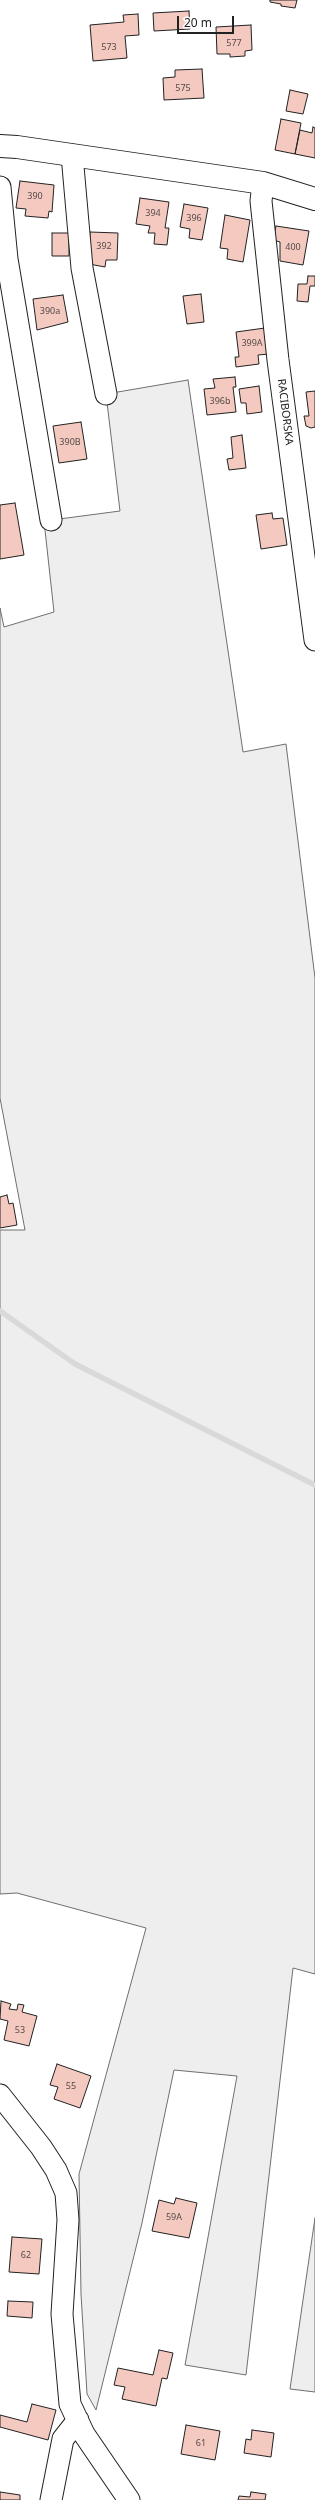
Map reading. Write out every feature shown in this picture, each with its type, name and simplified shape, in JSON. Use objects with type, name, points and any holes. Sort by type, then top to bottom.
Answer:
[{"type":"main road","points":[[0,146],[263,183],[315,199]]},
{"type":"street","points":[[72,155],[82,268],[106,394]]},
{"type":"street","name":"RACIBORSKA","points":[[263,183],[261,201],[278,360],[315,640]]},
{"type":"street","points":[[0,187],[7,259],[51,520]]},
{"type":"street","points":[[0,2095],[41,2147],[56,2170],[66,2193],[68,2220],[62,2314],[70,2404],[112,2478],[129,2500]]},
{"type":"street","points":[[51,2500],[63,2439],[78,2420]]},
{"type":"shaded area","points":[[188,380],[243,752],[286,744],[315,978],[315,1974],[293,1968],[246,2375],[185,2365],[237,2076],[174,2070],[142,2223],[96,2410],[87,2394],[81,2294],[79,2174],[146,1928],[17,1893],[0,1894],[0,1230],[25,1230],[0,1098],[0,608],[4,627],[54,612],[44,521],[120,511],[106,394]]},
{"type":"shaded area","points":[[315,2218],[315,2392],[290,2389]]},
{"type":"building","points":[[270,0],[297,0],[295,8],[281,6],[281,4],[270,2]]},
{"type":"building","points":[[189,11],[190,29],[154,31],[153,13]]},
{"type":"building","points":[[138,14],[139,35],[125,36],[127,58],[93,61],[90,25],[124,22],[123,15]]},
{"type":"building","points":[[251,25],[252,50],[245,51],[245,56],[230,57],[230,54],[217,54],[216,27]]},
{"type":"building","points":[[202,69],[204,98],[164,100],[163,78],[175,77],[175,70]]},
{"type":"building","points":[[290,90],[308,94],[303,114],[286,111]]},
{"type":"building","points":[[281,119],[301,123],[295,154],[275,150]]},
{"type":"building","points":[[313,127],[315,128],[315,158],[295,154],[300,130],[312,133]]},
{"type":"building","points":[[20,181],[54,185],[52,212],[49,211],[48,218],[25,216],[26,209],[16,208]]},
{"type":"building","points":[[140,198],[169,202],[165,228],[169,228],[167,245],[154,244],[155,233],[148,233],[150,226],[136,224]]},
{"type":"building","points":[[184,204],[208,208],[202,240],[189,238],[190,229],[180,227]]},
{"type":"building","points":[[225,215],[250,220],[243,262],[227,259],[228,249],[220,248]]},
{"type":"building","points":[[276,226],[309,231],[303,265],[280,261],[280,242],[273,240]]},
{"type":"building","points":[[90,232],[118,233],[117,260],[106,260],[105,267],[89,264]]},
{"type":"building","points":[[52,233],[69,233],[69,256],[52,256]]},
{"type":"building","points":[[308,276],[315,276],[315,286],[310,286],[308,302],[297,301],[298,284],[307,284]]},
{"type":"building","points":[[201,294],[204,322],[187,324],[183,296]]},
{"type":"building","points":[[63,295],[68,322],[37,330],[33,299]]},
{"type":"building","points":[[265,328],[269,354],[258,355],[259,364],[236,367],[235,357],[239,357],[236,332]]},
{"type":"building","points":[[235,377],[236,387],[233,387],[236,412],[207,415],[204,389],[215,388],[213,379]]},
{"type":"building","points":[[259,386],[262,412],[247,414],[246,403],[241,403],[239,389]]},
{"type":"building","points":[[315,391],[315,427],[311,428],[306,426],[304,416],[309,416],[306,392]]},
{"type":"building","points":[[81,422],[87,459],[59,463],[53,426]]},
{"type":"building","points":[[242,435],[246,468],[229,470],[227,459],[233,458],[231,437]]},
{"type":"building","points":[[15,503],[24,555],[0,559],[0,505]]},
{"type":"building","points":[[272,513],[273,519],[283,518],[287,545],[261,549],[256,515]]},
{"type":"building","points":[[7,1195],[9,1204],[13,1203],[17,1225],[0,1228],[0,1197]]},
{"type":"building","points":[[1,2001],[11,2004],[9,2009],[17,2010],[18,2004],[24,2005],[22,2012],[37,2016],[29,2046],[4,2040],[8,2021],[0,2019]]},
{"type":"building","points":[[57,2064],[91,2076],[80,2108],[54,2099],[58,2087],[50,2085]]},
{"type":"building","points":[[176,2198],[197,2203],[189,2238],[152,2231],[159,2200],[174,2204]]},
{"type":"building","points":[[12,2237],[42,2239],[39,2274],[9,2272]]},
{"type":"building","points":[[8,2301],[33,2302],[32,2318],[7,2316]]},
{"type":"building","points":[[159,2350],[173,2353],[167,2379],[162,2378],[156,2406],[122,2399],[125,2387],[114,2385],[118,2368],[153,2375]]},
{"type":"building","points":[[32,2404],[56,2410],[48,2440],[0,2427],[0,2415],[27,2422]]},
{"type":"building","points":[[186,2425],[220,2431],[215,2460],[181,2454]]},
{"type":"building","points":[[252,2430],[274,2433],[271,2457],[244,2453],[246,2439],[251,2440]]},
{"type":"building","points":[[0,2492],[20,2495],[20,2500],[0,2500]]},
{"type":"building","points":[[251,2492],[266,2494],[265,2500],[238,2500],[239,2496],[250,2497]]},
{"type":"waterway","points":[[0,1311],[75,1364],[315,1485]]}]
